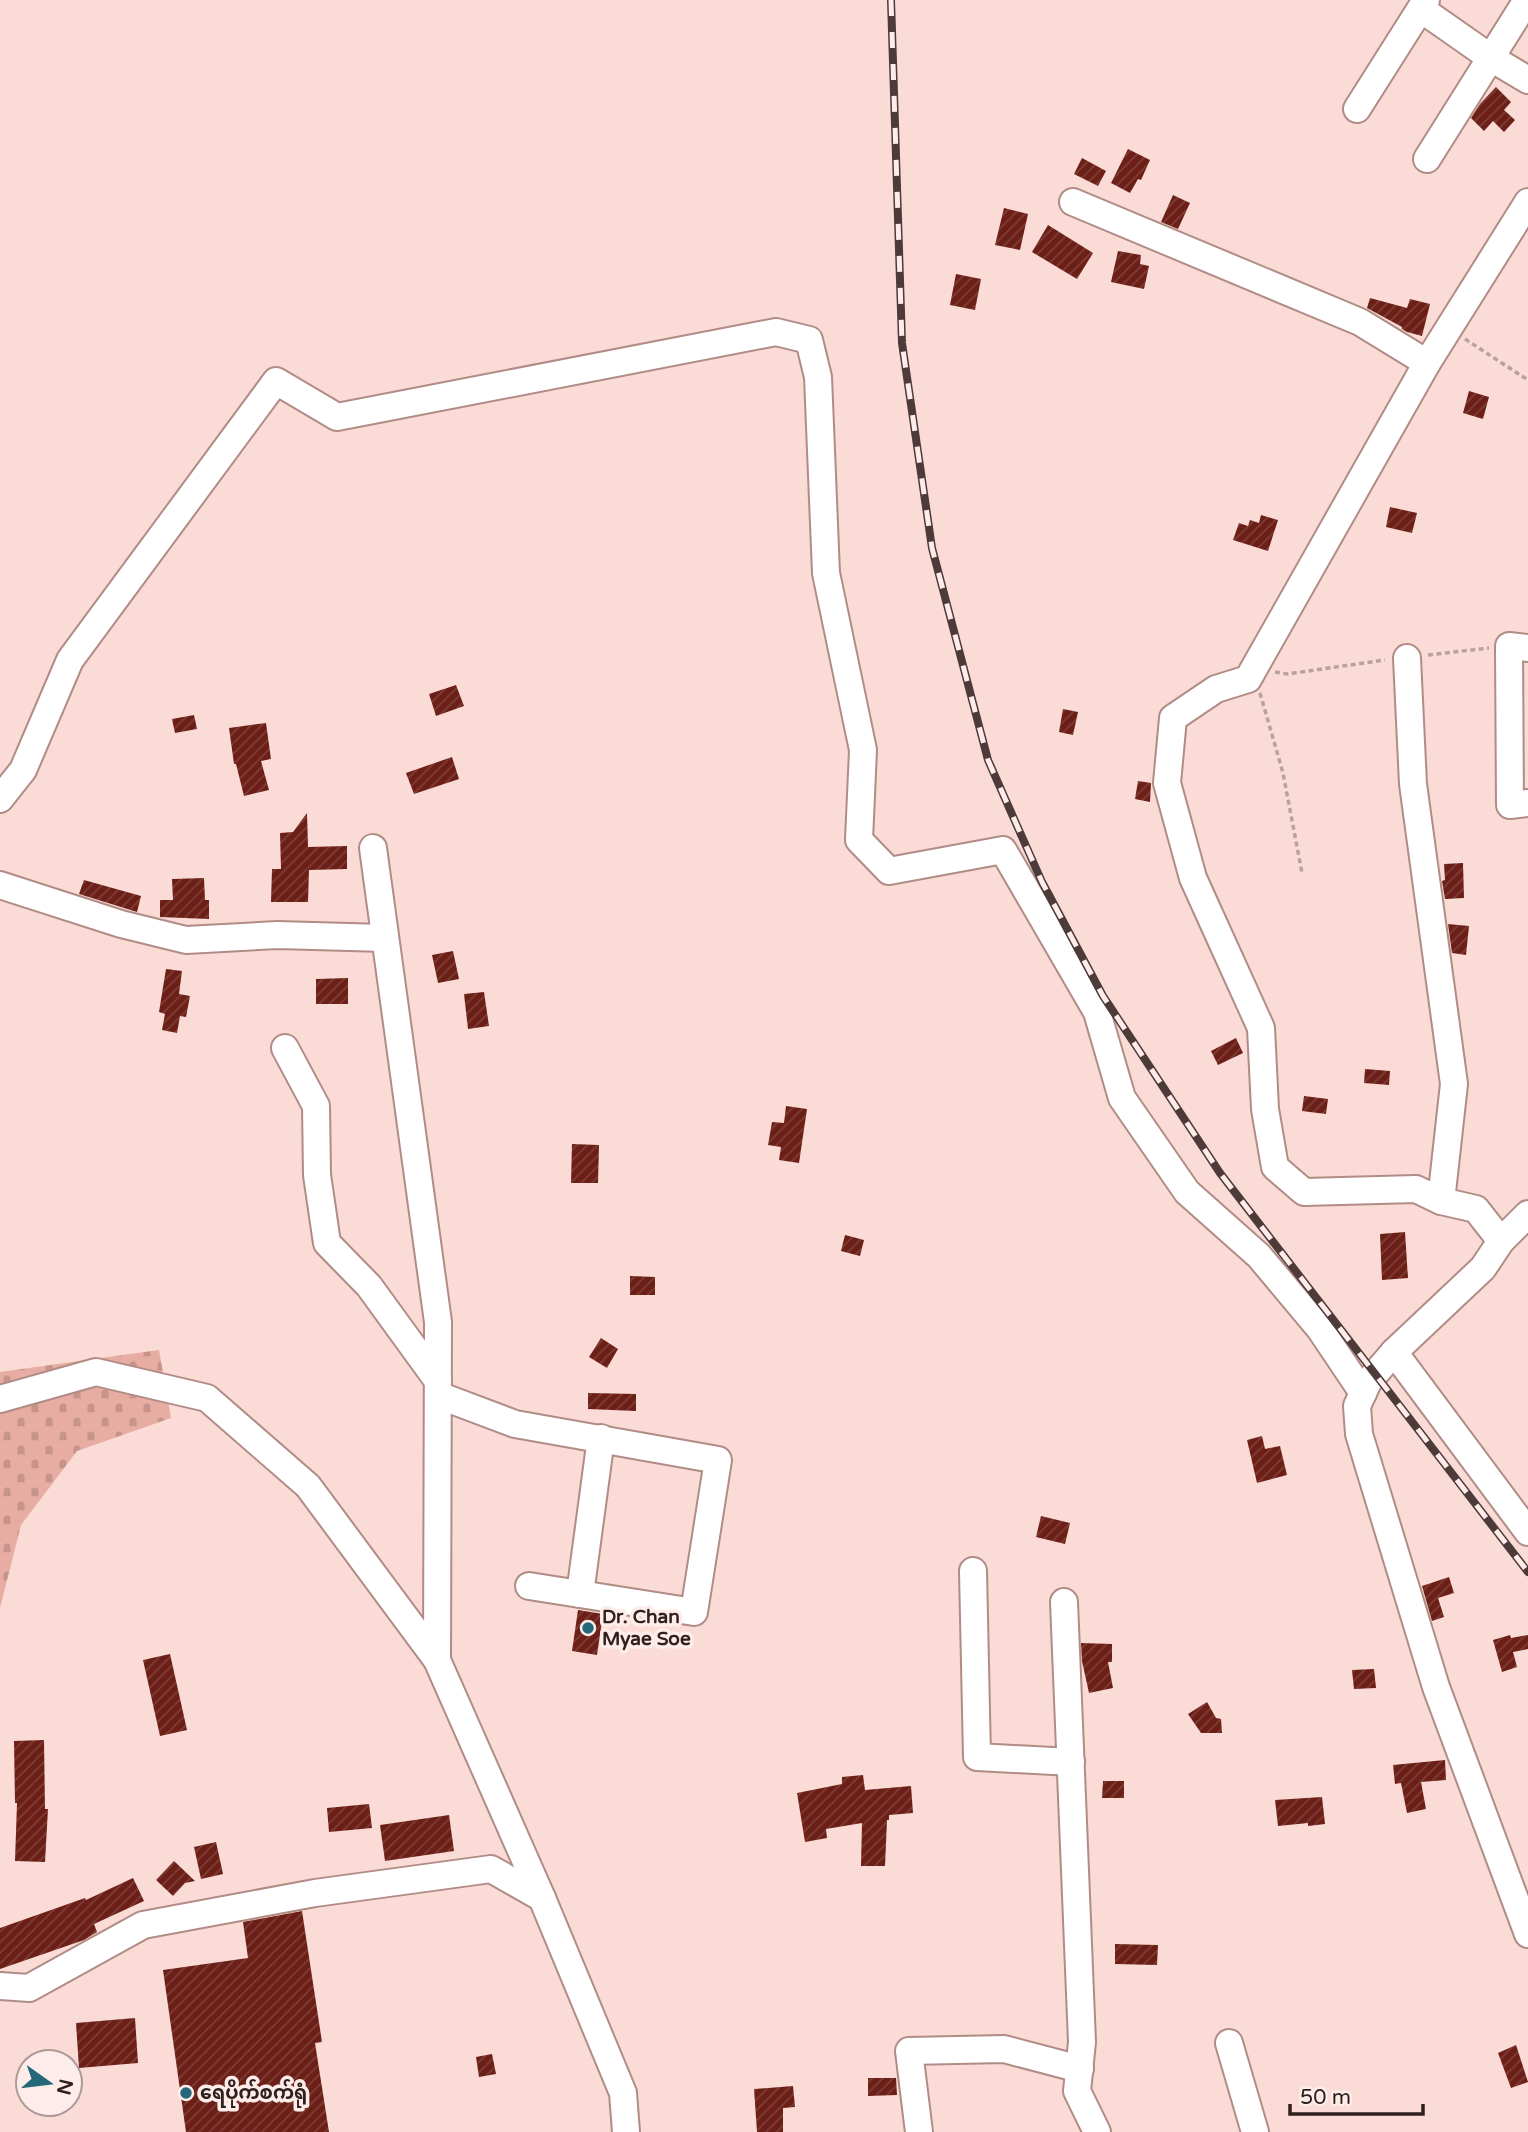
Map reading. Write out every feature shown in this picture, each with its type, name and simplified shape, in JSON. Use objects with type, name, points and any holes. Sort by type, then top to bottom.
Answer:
[{"type":"street","points":[[1427,159],[1527,0]]},
{"type":"street","points":[[1357,109],[1423,4],[1491,58],[1528,80]]},
{"type":"street","points":[[1073,202],[1360,322],[1426,363]]},
{"type":"street","points":[[1501,1241],[1476,1209],[1441,1201],[1416,1189],[1304,1192],[1275,1167],[1265,1109],[1261,1028],[1193,878],[1167,783],[1172,718],[1216,689],[1248,679],[1426,363],[1528,202]]},
{"type":"street","points":[[0,799],[23,770],[70,660],[276,381],[337,417],[776,332],[809,340],[818,377],[826,573],[863,750],[859,839],[888,871],[1003,850],[1097,1012],[1122,1098],[1187,1192],[1259,1256],[1320,1329],[1363,1393]]},
{"type":"street","points":[[1518,647],[1510,805],[1528,803]]},
{"type":"street","points":[[1407,658],[1412,784],[1454,1084],[1441,1201]]},
{"type":"street","points":[[373,848],[438,1322],[437,1660]]},
{"type":"street","points":[[0,885],[121,924],[186,940],[277,935],[385,938]]},
{"type":"street","points":[[285,1048],[316,1106],[317,1175],[327,1242],[369,1286],[438,1388],[515,1424],[718,1460],[694,1612],[529,1586]]},
{"type":"street","points":[[1527,1924],[1436,1687],[1359,1434],[1357,1406],[1368,1382],[1394,1352],[1483,1268],[1501,1241],[1528,1214]]},
{"type":"street","points":[[1394,1352],[1528,1532]]},
{"type":"street","points":[[0,1399],[96,1372],[207,1398],[308,1486],[437,1660],[542,1898],[623,2093],[626,2132]]},
{"type":"street","points":[[580,1594],[601,1438]]},
{"type":"street","points":[[973,1571],[976,1757],[1071,1762]]},
{"type":"street","points":[[1065,1602],[1082,2042],[1077,2091],[1097,2132]]},
{"type":"street","points":[[0,1986],[29,1989],[144,1925],[314,1893],[491,1869],[542,1898]]},
{"type":"street","points":[[1228,2043],[1255,2132]]},
{"type":"street","points":[[919,2132],[909,2051],[1004,2049],[1080,2069]]},
{"type":"path","points":[[1448,328],[1528,380]]},
{"type":"path","points":[[1302,873],[1283,773],[1253,669],[1287,674],[1518,647]]},
{"type":"green space","points":[[159,1350],[171,1418],[77,1451],[21,1525],[0,1608],[0,1372]]},
{"type":"building","points":[[1496,87],[1511,102],[1504,110],[1515,120],[1504,132],[1493,121],[1484,131],[1471,118]]},
{"type":"building","points":[[1128,149],[1150,160],[1141,180],[1138,179],[1130,193],[1111,183]]},
{"type":"building","points":[[1082,158],[1106,171],[1098,186],[1074,174]]},
{"type":"building","points":[[1173,195],[1190,203],[1178,229],[1161,222]]},
{"type":"building","points":[[1004,208],[1028,214],[1020,250],[995,245]]},
{"type":"building","points":[[1048,225],[1093,253],[1077,279],[1032,252]]},
{"type":"building","points":[[1118,251],[1141,255],[1140,264],[1149,266],[1144,289],[1111,282]]},
{"type":"building","points":[[956,274],[981,279],[975,310],[950,305]]},
{"type":"building","points":[[1370,298],[1407,308],[1410,299],[1430,304],[1422,336],[1407,332],[1367,308]]},
{"type":"building","points":[[1469,391],[1489,397],[1483,419],[1463,413]]},
{"type":"building","points":[[1390,507],[1417,513],[1412,533],[1386,527]]},
{"type":"building","points":[[1261,515],[1278,520],[1268,551],[1233,540],[1239,523],[1248,526],[1250,520],[1259,523]]},
{"type":"building","points":[[456,685],[464,706],[436,716],[429,694]]},
{"type":"building","points":[[1063,709],[1078,712],[1073,735],[1059,732]]},
{"type":"building","points":[[194,715],[197,729],[175,733],[172,719]]},
{"type":"building","points":[[266,723],[271,759],[261,761],[269,790],[244,796],[234,764],[229,728]]},
{"type":"building","points":[[452,757],[459,779],[414,794],[406,773]]},
{"type":"building","points":[[1138,781],[1151,783],[1150,802],[1135,799]]},
{"type":"building","points":[[307,813],[308,847],[347,846],[347,869],[309,870],[308,902],[271,902],[272,869],[281,869],[280,833],[293,832]]},
{"type":"building","points":[[1463,863],[1464,898],[1445,899],[1442,881],[1445,880],[1444,864]]},
{"type":"building","points":[[204,878],[205,900],[209,900],[209,919],[160,917],[160,900],[173,900],[172,879]]},
{"type":"building","points":[[84,880],[141,896],[137,912],[79,894]]},
{"type":"building","points":[[1448,924],[1469,926],[1466,955],[1452,953]]},
{"type":"building","points":[[453,951],[459,979],[438,983],[432,955]]},
{"type":"building","points":[[166,969],[182,971],[179,994],[190,996],[186,1017],[180,1016],[177,1033],[162,1030],[165,1014],[159,1012]]},
{"type":"building","points":[[348,978],[348,1004],[316,1004],[316,979]]},
{"type":"building","points":[[484,992],[489,1026],[468,1029],[464,994]]},
{"type":"building","points":[[1236,1038],[1243,1053],[1218,1065],[1211,1051]]},
{"type":"building","points":[[1365,1069],[1390,1071],[1389,1085],[1364,1083]]},
{"type":"building","points":[[1304,1096],[1328,1099],[1326,1114],[1302,1111]]},
{"type":"building","points":[[786,1106],[807,1109],[799,1163],[779,1160],[781,1147],[768,1145],[772,1122],[784,1123]]},
{"type":"building","points":[[572,1144],[599,1145],[598,1183],[571,1183]]},
{"type":"building","points":[[1405,1232],[1408,1278],[1382,1280],[1380,1234]]},
{"type":"building","points":[[845,1235],[864,1240],[860,1256],[841,1251]]},
{"type":"building","points":[[630,1276],[655,1277],[655,1295],[630,1295]]},
{"type":"building","points":[[601,1338],[618,1349],[607,1368],[589,1357]]},
{"type":"building","points":[[588,1393],[636,1394],[636,1411],[588,1409]]},
{"type":"building","points":[[1262,1436],[1265,1449],[1280,1446],[1287,1475],[1257,1483],[1247,1440]]},
{"type":"building","points":[[1041,1516],[1070,1523],[1065,1544],[1036,1537]]},
{"type":"building","points":[[1449,1577],[1454,1593],[1438,1598],[1444,1617],[1432,1621],[1422,1586]]},
{"type":"building","name":"Dr. Chan Myae Soe","points":[[578,1610],[603,1614],[597,1655],[572,1651]]},
{"type":"building","points":[[1510,1635],[1511,1638],[1528,1635],[1528,1649],[1513,1652],[1517,1667],[1502,1672],[1493,1640]]},
{"type":"building","points":[[1081,1643],[1112,1644],[1112,1662],[1108,1662],[1113,1688],[1089,1693]]},
{"type":"building","points":[[170,1654],[187,1730],[160,1736],[143,1660]]},
{"type":"building","points":[[1374,1669],[1376,1688],[1354,1689],[1352,1670]]},
{"type":"building","points":[[1207,1702],[1216,1718],[1221,1719],[1222,1733],[1201,1733],[1188,1714]]},
{"type":"building","points":[[44,1740],[45,1809],[48,1809],[45,1862],[15,1861],[17,1803],[14,1741]]},
{"type":"building","points":[[1445,1760],[1446,1780],[1421,1782],[1426,1809],[1407,1813],[1401,1783],[1395,1784],[1393,1765]]},
{"type":"building","points":[[863,1775],[865,1790],[911,1786],[913,1813],[889,1815],[887,1820],[885,1866],[861,1866],[862,1823],[826,1829],[827,1838],[805,1842],[797,1793],[842,1784],[842,1777]]},
{"type":"building","points":[[1103,1781],[1124,1781],[1124,1798],[1102,1798]]},
{"type":"building","points":[[1322,1797],[1325,1824],[1278,1826],[1275,1800]]},
{"type":"building","points":[[369,1804],[372,1828],[329,1832],[327,1808]]},
{"type":"building","points":[[449,1815],[454,1851],[385,1861],[380,1825]]},
{"type":"building","points":[[216,1842],[223,1874],[201,1879],[194,1847]]},
{"type":"building","points":[[174,1861],[195,1881],[185,1883],[173,1896],[156,1880]]},
{"type":"building","points":[[133,1878],[144,1901],[94,1924],[97,1932],[84,1940],[0,1969],[0,1928],[85,1898],[86,1900]]},
{"type":"building","points":[[302,1911],[322,2042],[315,2043],[329,2132],[186,2132],[163,1970],[248,1958],[243,1922]]},
{"type":"building","points":[[1115,1944],[1158,1945],[1157,1965],[1115,1964]]},
{"type":"building","points":[[135,2018],[138,2063],[84,2068],[84,2048],[78,2048],[76,2023]]},
{"type":"building","points":[[1516,2045],[1528,2082],[1511,2088],[1498,2053]]},
{"type":"building","points":[[492,2054],[496,2074],[479,2077],[476,2057]]},
{"type":"building","points":[[868,2078],[896,2078],[897,2095],[868,2096]]},
{"type":"building","points":[[793,2086],[795,2107],[783,2108],[783,2132],[757,2132],[754,2089]]},
{"type":"railway","points":[[891,0],[902,343],[932,548],[988,760],[1042,882],[1103,996],[1220,1173],[1528,1572]]},
{"type":"place","name":"Dr. Chan Myae Soe","points":[[588,1628]]},
{"type":"place","name":"ရေပိုက်စက်ရုံ","points":[[186,2093]]}]
